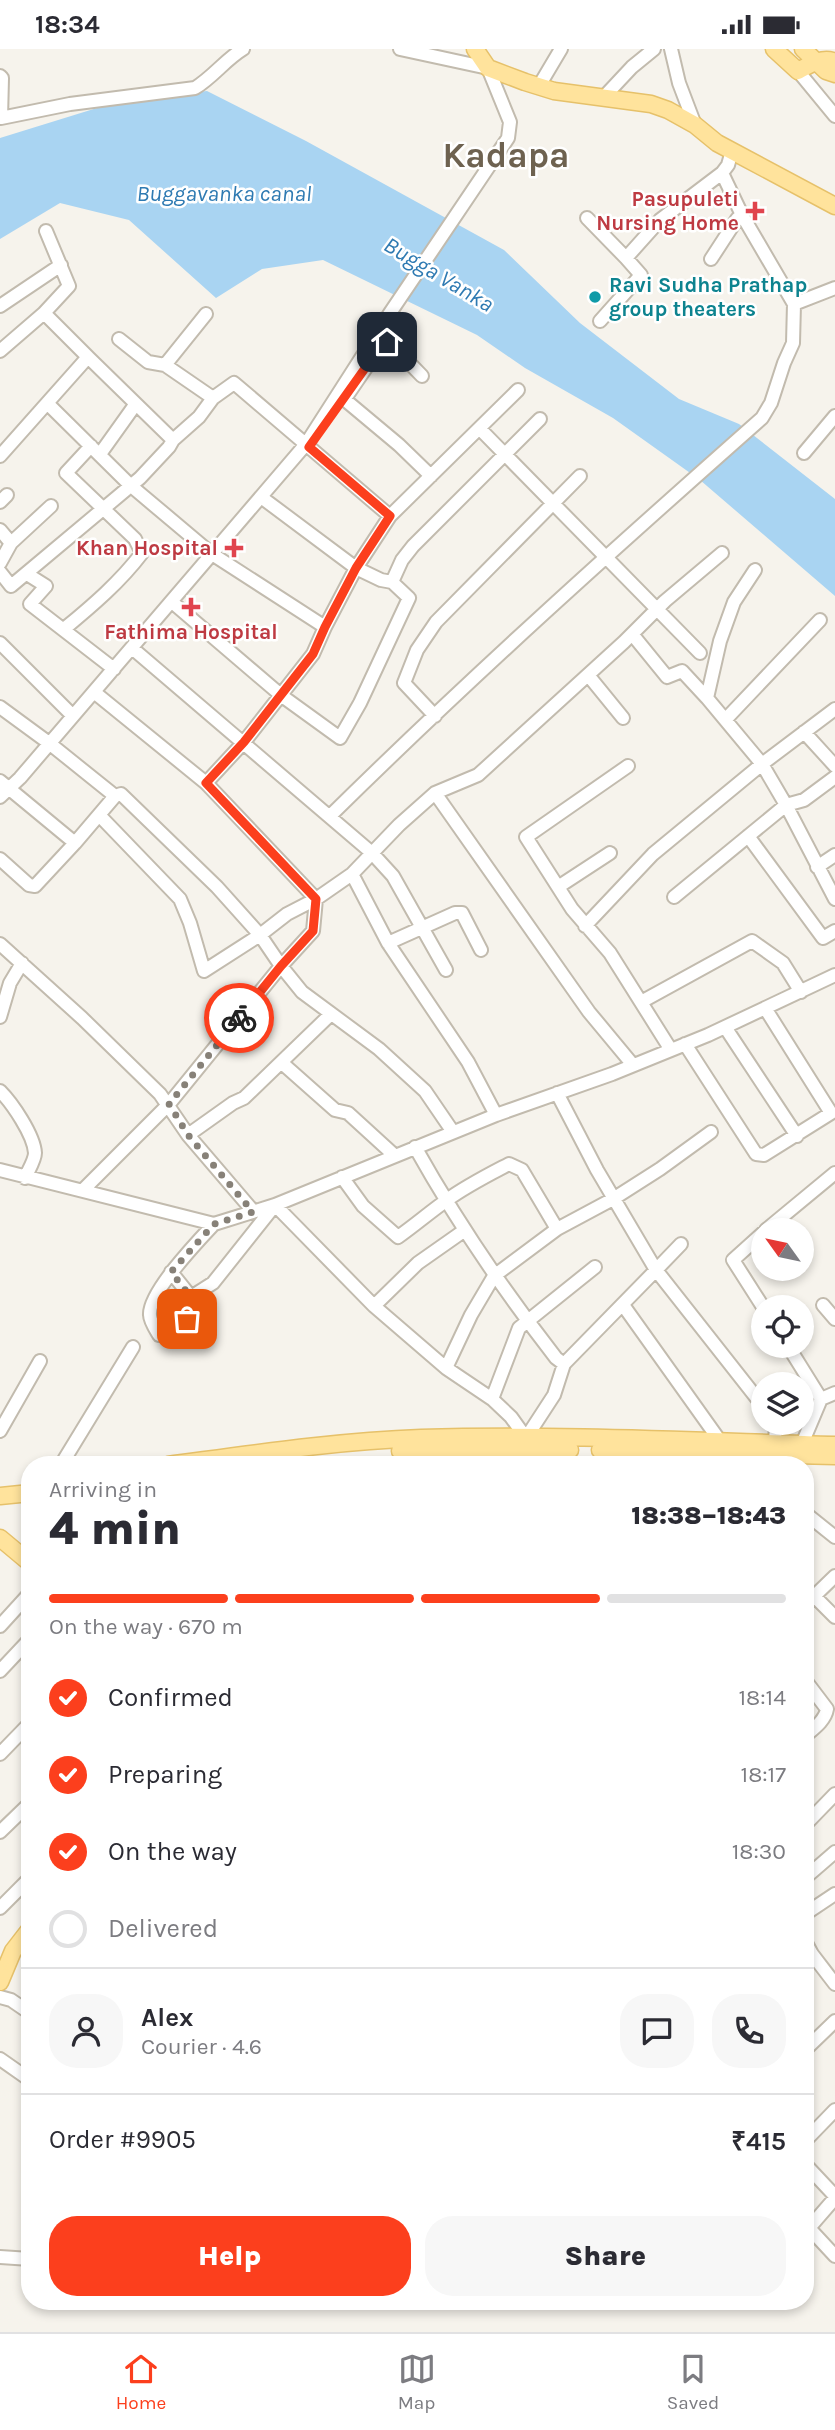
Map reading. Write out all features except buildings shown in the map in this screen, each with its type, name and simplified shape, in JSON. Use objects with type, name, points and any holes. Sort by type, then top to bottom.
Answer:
[{"type":"main road","points":[[774,49],[798,71],[829,59],[835,62]]},
{"type":"main road","points":[[803,49],[826,71],[835,74]]},
{"type":"main road","points":[[482,55],[503,75],[540,86],[651,104],[668,110],[695,125],[717,143],[835,206]]},
{"type":"main road","points":[[238,1456],[419,1438],[597,1456]]},
{"type":"main road","points":[[345,1456],[417,1449],[527,1451],[720,1441],[769,1451],[802,1444],[835,1445]]},
{"type":"main road","points":[[666,1456],[769,1451],[835,1456]]},
{"type":"main road","points":[[0,1485],[21,1483]]},
{"type":"main road","points":[[0,1496],[21,1494]]},
{"type":"main road","points":[[0,1538],[21,1556]]},
{"type":"main road","points":[[0,1982],[13,1951],[21,1945]]},
{"type":"street","points":[[0,76],[1,117],[70,104],[195,88],[211,78],[232,56],[243,49]]},
{"type":"street","points":[[540,86],[561,49]]},
{"type":"street","points":[[603,98],[632,67],[654,49]]},
{"type":"street","points":[[671,49],[679,83],[695,125]]},
{"type":"street","points":[[308,446],[390,313],[508,138],[510,122],[482,55],[405,50]]},
{"type":"street","points":[[798,71],[835,116]]},
{"type":"street","points":[[626,258],[660,220],[722,173],[728,165],[732,151]]},
{"type":"street","points":[[331,815],[605,557],[762,418],[771,403],[793,343],[794,304],[742,215],[722,173]]},
{"type":"street","points":[[710,259],[742,215]]},
{"type":"street","points":[[587,218],[641,275],[600,321]]},
{"type":"street","points":[[0,351],[68,288],[46,231]]},
{"type":"street","points":[[0,306],[61,265]]},
{"type":"street","points":[[794,304],[835,288]]},
{"type":"street","points":[[44,313],[173,440]]},
{"type":"street","points":[[165,365],[206,314]]},
{"type":"street","points":[[119,339],[148,362],[165,365],[213,398]]},
{"type":"street","points":[[75,843],[3,789],[50,744],[261,497],[308,446],[383,343],[391,344],[422,376]]},
{"type":"street","points":[[0,456],[88,357]]},
{"type":"street","points":[[0,572],[11,586],[27,574],[140,478],[173,440],[199,417],[213,398],[234,383],[390,516]]},
{"type":"street","points":[[206,783],[282,697],[313,654],[356,568],[390,516],[518,390]]},
{"type":"street","points":[[344,399],[431,476]]},
{"type":"street","points":[[47,403],[130,485],[212,554],[325,627]]},
{"type":"street","points":[[64,629],[100,599],[142,553],[135,540],[105,508],[66,473],[96,450],[135,405]]},
{"type":"street","points":[[804,453],[835,416]]},
{"type":"street","points":[[391,582],[413,545],[540,419]]},
{"type":"street","points":[[480,429],[700,653]]},
{"type":"street","points":[[435,716],[404,683],[416,650],[436,622],[580,476]]},
{"type":"street","points":[[172,602],[282,697],[340,738],[360,703],[410,598],[391,582],[356,568],[261,497]]},
{"type":"street","points":[[0,563],[10,543],[51,506]]},
{"type":"street","points":[[0,530],[10,543]]},
{"type":"street","points":[[100,816],[180,899],[204,971],[352,874],[399,825],[435,793],[478,775],[722,553]]},
{"type":"street","points":[[707,698],[720,641],[734,602],[755,570]]},
{"type":"street","points":[[27,574],[46,586],[30,604],[114,669]]},
{"type":"street","points":[[726,719],[820,620]]},
{"type":"street","points":[[632,634],[667,677],[682,671],[762,764],[835,899]]},
{"type":"street","points":[[0,643],[74,716]]},
{"type":"street","points":[[132,648],[331,815],[372,853],[393,876],[446,970]]},
{"type":"street","points":[[588,675],[623,718]]},
{"type":"street","points":[[83,1190],[169,1104],[281,966],[313,931],[316,899],[206,783],[94,692]]},
{"type":"street","points":[[0,707],[115,796]]},
{"type":"street","points":[[585,926],[653,854],[762,764],[835,709]]},
{"type":"street","points":[[804,732],[835,766]]},
{"type":"street","points":[[628,766],[526,837],[585,926],[610,953],[671,1050]]},
{"type":"street","points":[[674,897],[786,804],[804,800],[835,777]]},
{"type":"street","points":[[435,793],[589,1012],[633,1065]]},
{"type":"street","points":[[0,859],[29,885],[35,886],[115,796],[121,794],[217,887],[260,935],[302,992],[379,1049],[425,1091],[453,1132]]},
{"type":"street","points":[[748,836],[822,938],[835,931]]},
{"type":"street","points":[[558,887],[610,853]]},
{"type":"street","points":[[817,867],[835,855]]},
{"type":"street","points":[[352,874],[388,943],[468,1062],[496,1115]]},
{"type":"street","points":[[388,943],[455,913],[462,913],[481,950]]},
{"type":"street","points":[[641,1002],[752,941],[783,963],[801,992]]},
{"type":"street","points":[[0,944],[82,1018],[169,1104],[188,1135],[253,1212]]},
{"type":"street","points":[[0,1017],[10,983],[22,963]]},
{"type":"street","points":[[171,1272],[191,1297],[197,1312],[159,1335],[150,1316],[151,1307],[171,1272],[214,1224],[275,1205],[496,1115],[671,1050],[835,975]]},
{"type":"street","points":[[685,1044],[756,1154],[764,1155],[829,1116],[831,1111],[765,1008]]},
{"type":"street","points":[[188,1135],[244,1098],[331,1013]]},
{"type":"street","points":[[725,1027],[797,1136]]},
{"type":"street","points":[[282,1063],[335,1110],[348,1114],[394,1155]]},
{"type":"street","points":[[557,1093],[656,1270],[751,1391]]},
{"type":"street","points":[[3,1099],[32,1139],[35,1155],[25,1178]]},
{"type":"street","points":[[446,1368],[471,1315],[494,1276],[557,1229],[614,1199],[711,1132]]},
{"type":"street","points":[[415,1147],[494,1276],[556,1358],[564,1364]]},
{"type":"street","points":[[342,1177],[363,1206],[398,1237],[446,1201],[481,1178],[509,1164],[522,1170],[557,1229]]},
{"type":"street","points":[[0,1184],[4,1172],[214,1224]]},
{"type":"street","points":[[782,1218],[835,1174]]},
{"type":"street","points":[[191,1297],[213,1283],[275,1205]]},
{"type":"street","points":[[275,1205],[374,1306],[446,1368],[488,1399],[492,1399],[511,1417],[527,1451]]},
{"type":"street","points":[[374,1306],[418,1263],[464,1230]]},
{"type":"street","points":[[527,1451],[554,1395],[564,1364],[681,1244]]},
{"type":"street","points":[[751,1244],[733,1260],[755,1295]]},
{"type":"street","points":[[492,1399],[519,1328],[595,1267]]},
{"type":"street","points":[[623,1305],[720,1441]]},
{"type":"street","points":[[823,1305],[835,1319]]},
{"type":"street","points":[[66,1456],[133,1347]]},
{"type":"street","points":[[795,1358],[821,1399]]},
{"type":"street","points":[[0,1431],[40,1361]]},
{"type":"street","points":[[802,1444],[821,1399],[835,1393]]},
{"type":"street","points":[[814,1520],[835,1537]]},
{"type":"street","points":[[814,1597],[835,1576]]},
{"type":"street","points":[[0,1626],[21,1603]]},
{"type":"street","points":[[814,1604],[835,1617]]},
{"type":"street","points":[[0,1671],[21,1649]]},
{"type":"street","points":[[814,1692],[827,1709],[827,1714],[814,1728]]},
{"type":"street","points":[[0,1754],[21,1732]]},
{"type":"street","points":[[814,1816],[835,1794]]},
{"type":"street","points":[[0,1832],[21,1812]]},
{"type":"street","points":[[814,1870],[835,1851]]},
{"type":"street","points":[[0,1908],[21,1887]]},
{"type":"street","points":[[814,1908],[835,1894]]},
{"type":"street","points":[[814,1964],[835,1984]]},
{"type":"street","points":[[0,1997],[21,2007]]},
{"type":"street","points":[[814,2037],[835,2021]]},
{"type":"street","points":[[0,2059],[21,2074]]},
{"type":"street","points":[[814,2132],[835,2110]]},
{"type":"street","points":[[814,2174],[835,2197],[814,2220]]},
{"type":"street","points":[[814,2235],[835,2256]]},
{"type":"street","points":[[0,2257],[21,2258]]},
{"type":"water","name":"Buggavanka canal","points":[[207,91],[306,141],[504,250],[580,323],[679,399],[739,424],[835,499],[835,596],[700,480],[613,418],[525,368],[477,335],[323,260],[262,269],[216,298],[129,220],[60,203],[0,239],[0,138],[126,99]]},
{"type":"way so far","points":[[187,1319],[197,1312],[191,1297],[171,1272],[214,1224],[253,1212],[188,1135],[169,1104],[239,1018]]},
{"type":"place","name":"Pasupuleti Nursing Home","points":[[755,211]]},
{"type":"place","name":"Ravi Sudha Prathap group theaters","points":[[595,297]]},
{"type":"place","name":"Khan Hospital","points":[[234,548]]},
{"type":"place","name":"Fathima Hospital","points":[[191,607]]},
{"type":"district","name":"Kadapa","points":[[506,155]]},
{"type":"route","points":[[239,1018],[313,931],[316,899],[206,783],[282,697],[313,654],[356,568],[390,516],[309,447],[383,343],[387,342]]},
{"type":"water label","name":"Bugga Vanka","points":[[439,274]]}]
